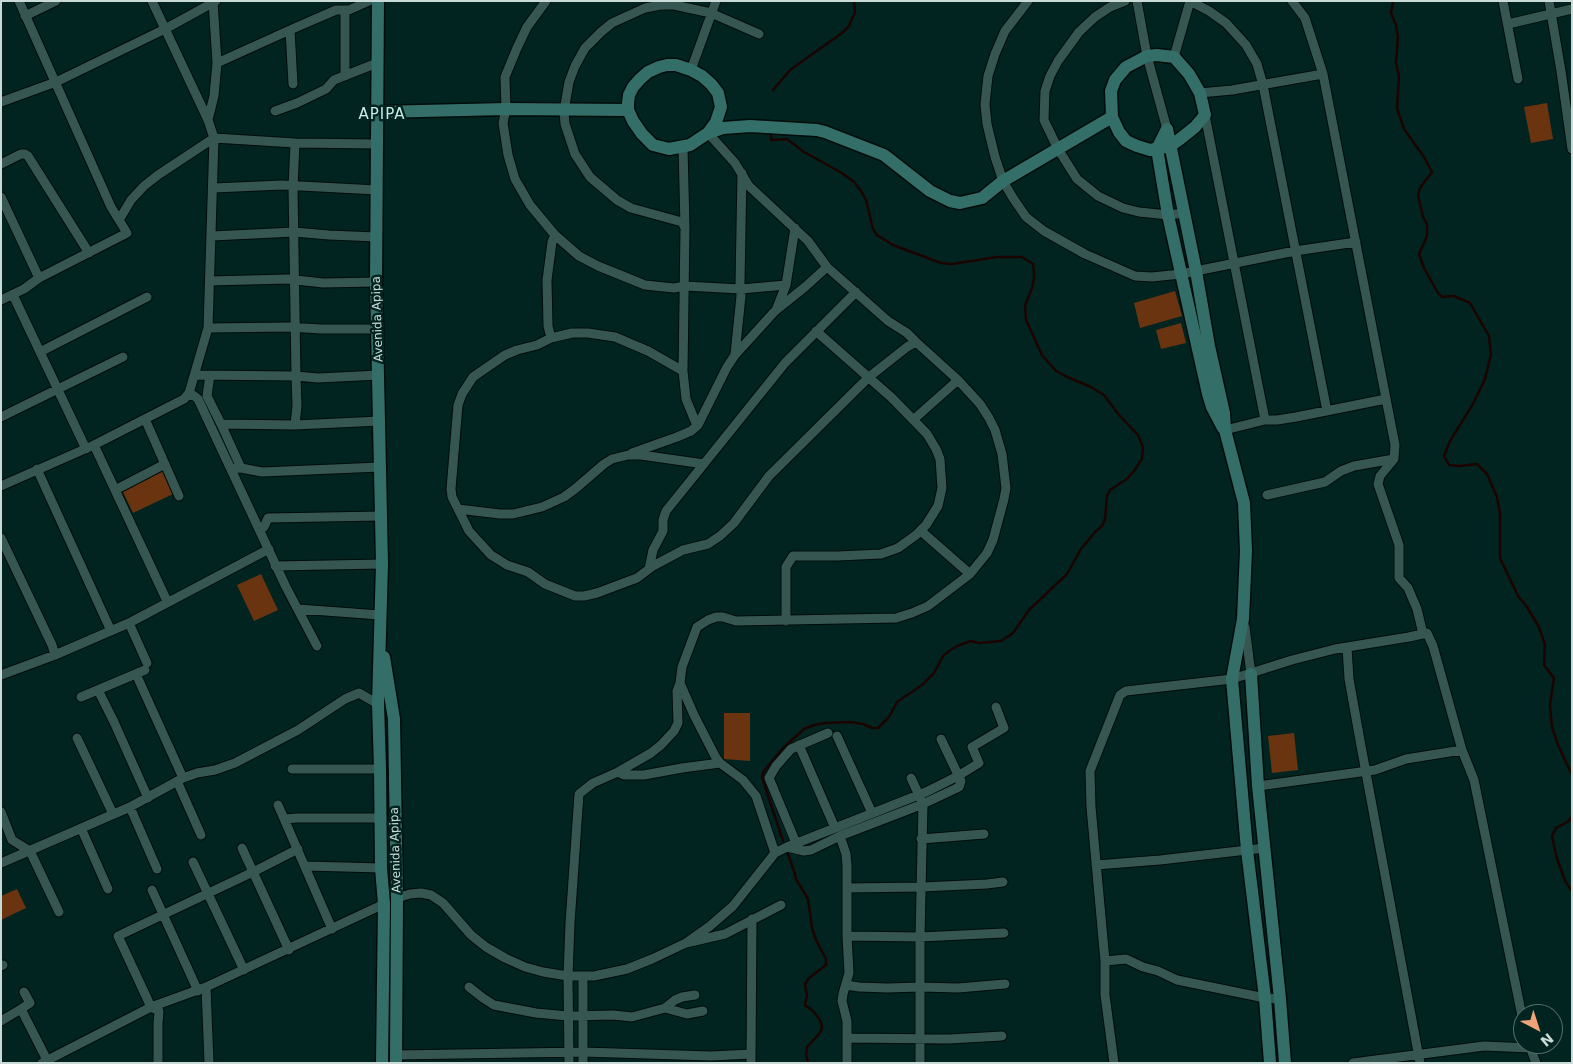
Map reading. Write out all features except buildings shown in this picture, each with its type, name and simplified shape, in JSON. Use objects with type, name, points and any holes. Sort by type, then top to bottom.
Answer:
[{"type":"street","points":[[1,300],[13,295],[39,278],[127,233],[111,207],[19,1]]},
{"type":"street","points":[[25,16],[56,1]]},
{"type":"street","points":[[152,1],[208,120],[214,138],[214,188],[208,328],[187,396]]},
{"type":"street","points":[[217,63],[336,10],[350,10],[369,1]]},
{"type":"street","name":"Avenida Apipa","points":[[378,1],[376,282],[382,564],[378,704],[379,818],[384,904],[379,1062]]},
{"type":"street","points":[[546,1],[527,27],[505,77],[506,109],[503,123],[508,155],[515,179],[530,205],[555,235],[579,256],[598,266],[645,285],[674,288],[685,286],[741,289],[786,286]]},
{"type":"street","points":[[691,70],[716,1]]},
{"type":"street","points":[[1028,1],[1006,31],[995,54],[988,76],[985,104],[987,124],[1003,181],[1026,217],[1044,231],[1085,254],[1135,276],[1152,277],[1180,274],[1295,251],[1356,242]]},
{"type":"street","points":[[1125,1],[1110,7],[1095,17],[1079,32],[1058,61],[1045,91],[1044,120],[1058,149],[1077,179],[1098,196],[1123,208],[1139,212],[1168,215],[1184,213]]},
{"type":"street","points":[[1137,1],[1146,56],[1167,129],[1209,346],[1224,413],[1225,430],[1244,503],[1246,551],[1244,619],[1251,674],[1258,786],[1285,1063]]},
{"type":"street","points":[[1174,57],[1190,1],[1226,23],[1246,45],[1257,64],[1263,85],[1327,411]]},
{"type":"street","points":[[1292,1],[1305,18],[1323,74],[1396,444],[1394,459],[1380,476],[1378,484],[1399,545],[1399,578],[1408,588],[1423,634]]},
{"type":"street","points":[[1503,1],[1518,79]]},
{"type":"street","points":[[1549,1],[1572,148]]},
{"type":"street","points":[[1,102],[56,82],[165,29],[214,2],[217,63],[214,96],[208,120]]},
{"type":"street","points":[[685,228],[682,222],[631,208],[617,200],[590,177],[575,154],[565,124],[564,111],[569,82],[575,66],[585,48],[612,23],[645,8],[661,5],[674,5],[711,13],[759,34]]},
{"type":"street","points":[[1508,24],[1572,9]]},
{"type":"street","points":[[345,10],[345,76]]},
{"type":"street","points":[[290,30],[293,84]]},
{"type":"street","points":[[1205,115],[1188,133],[1170,146],[1150,150],[1137,146],[1126,140],[1119,132],[1112,118],[1112,91],[1115,80],[1126,67],[1146,56],[1166,55],[1174,57],[1189,74],[1200,93],[1205,115],[1235,264],[1265,420]]},
{"type":"street","points":[[275,111],[326,89],[334,80],[378,63]]},
{"type":"street","points":[[708,133],[719,114],[721,107],[720,98],[711,84],[691,70],[676,65],[659,67],[648,72],[632,87],[629,95],[628,110],[637,128],[653,145],[669,149],[683,147],[697,141],[708,133],[723,128],[750,126],[816,130],[826,132],[884,155],[930,191],[950,201],[960,203],[982,198],[1003,181],[1112,118]]},
{"type":"street","points":[[1561,71],[1572,69]]},
{"type":"street","points":[[1200,93],[1232,90],[1323,74]]},
{"type":"street","points":[[378,112],[506,109],[564,111],[628,110]]},
{"type":"street","points":[[1167,129],[1157,149],[1168,215],[1208,394],[1212,407],[1225,430]]},
{"type":"street","points":[[569,1063],[568,976],[579,794],[594,783],[651,753],[661,746],[674,730],[678,723],[676,691],[680,683],[682,667],[697,626],[716,617],[736,621],[896,618],[928,606],[970,574],[986,553],[994,540],[1006,488],[1005,469],[999,442],[989,418],[980,404],[958,380],[906,333],[888,321],[827,267],[808,241],[749,186],[742,173],[708,133]]},
{"type":"street","points":[[119,220],[144,186],[214,138],[295,143],[377,144]]},
{"type":"street","points":[[295,143],[293,187],[295,424]]},
{"type":"street","points":[[683,147],[685,228],[683,371],[686,399],[698,425]]},
{"type":"street","points":[[1,164],[20,154],[28,156],[88,254]]},
{"type":"street","points":[[735,355],[741,289],[742,173]]},
{"type":"street","points":[[214,188],[282,185],[377,190]]},
{"type":"street","points":[[1,197],[39,278]]},
{"type":"street","points":[[775,311],[786,286],[795,228]]},
{"type":"street","points":[[212,236],[294,232],[376,237]]},
{"type":"street","points":[[551,338],[548,326],[547,280],[552,242],[555,235]]},
{"type":"street","points":[[458,509],[513,514],[542,507],[564,497],[612,459],[628,455],[691,431],[698,425],[735,355],[775,311],[827,267]]},
{"type":"street","points":[[210,281],[287,279],[323,283],[376,282]]},
{"type":"street","points":[[649,569],[653,550],[663,531],[663,520],[666,511],[785,363],[856,292]]},
{"type":"street","points":[[13,295],[58,388],[115,490],[167,602]]},
{"type":"street","points":[[40,352],[147,297]]},
{"type":"street","points":[[208,328],[289,326],[295,328],[378,329]]},
{"type":"street","points":[[786,620],[786,568],[793,556],[881,554],[898,548],[921,531],[938,506],[942,488],[943,478],[940,459],[927,434],[869,377],[816,331]]},
{"type":"street","points":[[683,371],[648,351],[615,337],[588,333],[551,338],[537,345],[517,350],[492,362],[473,377],[462,394],[458,405],[451,489],[452,497],[468,532],[491,555],[507,565],[528,572],[545,584],[575,596],[597,593],[637,578],[683,550],[708,544],[720,536],[734,523],[770,476],[869,377],[907,346],[916,342]]},
{"type":"street","points":[[1,417],[123,357]]},
{"type":"street","points":[[195,375],[318,378],[379,375]]},
{"type":"street","points":[[210,375],[206,396],[241,468]]},
{"type":"street","points":[[913,420],[958,380]]},
{"type":"street","points":[[1,486],[90,447],[187,396],[193,395],[198,398],[276,566],[317,646]]},
{"type":"street","points":[[1225,430],[1265,420],[1277,420],[1386,400]]},
{"type":"street","points":[[145,419],[179,496]]},
{"type":"street","points":[[221,424],[380,421]]},
{"type":"street","points":[[628,455],[641,455],[704,464]]},
{"type":"street","points":[[1267,496],[1325,482],[1341,471],[1354,466],[1394,459]]},
{"type":"street","points":[[115,490],[164,464]]},
{"type":"street","points":[[231,469],[241,468],[262,472],[380,467]]},
{"type":"street","points":[[37,469],[110,631]]},
{"type":"street","points":[[260,530],[264,527],[268,518],[381,516]]},
{"type":"street","points":[[921,531],[970,574]]},
{"type":"street","points":[[1,538],[55,655]]},
{"type":"street","points":[[1,675],[55,655],[128,623],[269,549]]},
{"type":"street","points":[[276,566],[382,564]]},
{"type":"street","points":[[298,610],[380,615]]},
{"type":"street","points":[[1244,619],[1232,679],[1247,850],[1265,998],[1270,1063]]},
{"type":"street","points":[[128,623],[180,780],[202,835]]},
{"type":"street","points":[[1114,1063],[1104,995],[1105,961],[1090,807],[1090,771],[1120,694],[1126,691],[1232,679],[1292,660],[1427,633],[1433,646],[1462,750],[1474,780],[1520,1004]]},
{"type":"street","name":"Avenida Apipa","points":[[380,638],[394,720],[397,898],[396,1059]]},
{"type":"street","points":[[1347,648],[1349,680],[1365,771],[1420,1059]]},
{"type":"street","points":[[81,697],[142,669]]},
{"type":"street","points":[[680,683],[694,715],[720,763],[743,780],[756,796],[775,853]]},
{"type":"street","points":[[98,690],[148,798]]},
{"type":"street","points":[[2,859],[30,851],[130,807],[180,780],[197,773],[228,766],[241,760],[298,730],[345,698],[359,693],[378,704]]},
{"type":"street","points":[[397,898],[410,894],[432,895],[443,903],[471,935],[486,947],[525,967],[568,976],[594,976],[627,969],[686,943],[710,926],[733,906],[775,853],[919,795],[958,776],[978,762],[972,747],[1004,728],[996,707]]},
{"type":"street","points":[[796,843],[769,778],[781,759],[791,749],[828,733]]},
{"type":"street","points":[[837,736],[872,813]]},
{"type":"street","points":[[77,738],[113,814]]},
{"type":"street","points":[[787,847],[804,851],[811,850],[840,836],[923,804],[959,787],[961,781],[941,739]]},
{"type":"street","points":[[799,746],[835,828]]},
{"type":"street","points":[[1258,786],[1375,770],[1406,759],[1462,750]]},
{"type":"street","points":[[618,772],[624,775],[644,775],[720,763]]},
{"type":"street","points":[[292,769],[380,768]]},
{"type":"street","points":[[911,778],[923,804],[921,839],[920,1063]]},
{"type":"street","points":[[278,805],[332,929]]},
{"type":"street","points":[[130,807],[157,869]]},
{"type":"street","points":[[1,812],[12,840],[30,851],[59,912]]},
{"type":"street","points":[[284,819],[379,818]]},
{"type":"street","points":[[80,828],[108,889]]},
{"type":"street","points":[[921,839],[984,834]]},
{"type":"street","points":[[840,836],[846,854],[846,936],[850,968],[842,1001],[847,1021],[847,1063]]},
{"type":"street","points":[[242,848],[289,950]]},
{"type":"street","points":[[1096,865],[1265,848]]},
{"type":"street","points":[[158,1063],[160,1011],[151,1007],[118,936],[298,849]]},
{"type":"street","points":[[193,862],[244,970]]},
{"type":"street","points":[[306,866],[381,868]]},
{"type":"street","points":[[847,888],[922,887],[1003,882]]},
{"type":"street","points":[[152,890],[202,989],[208,1063]]},
{"type":"street","points":[[21,1009],[44,1062],[151,1007],[202,989],[384,904]]},
{"type":"street","points":[[686,943],[725,934],[781,905]]},
{"type":"street","points":[[396,1059],[569,1052],[751,1058],[752,919]]},
{"type":"street","points":[[846,936],[920,937],[1004,933]]},
{"type":"street","points":[[1105,961],[1126,959],[1177,980],[1265,998],[1280,999]]},
{"type":"street","points":[[583,976],[584,1063]]},
{"type":"street","points":[[846,985],[887,988],[958,988],[1005,984]]},
{"type":"street","points":[[469,987],[494,1005],[536,1013],[568,1016],[613,1015],[632,1017],[665,1008],[675,1000],[695,995]]},
{"type":"street","points":[[1,1021],[30,1003],[24,992]]},
{"type":"street","points":[[665,1008],[687,1014],[704,1012]]},
{"type":"street","points":[[847,1038],[969,1039],[1002,1036]]},
{"type":"street","points":[[1352,1063],[1420,1059],[1484,1046],[1513,1046]]},
{"type":"shaded area","points":[[1547,103],[1553,139],[1531,143],[1524,107]]},
{"type":"shaded area","points":[[1175,291],[1182,316],[1140,328],[1134,303]]},
{"type":"shaded area","points":[[1181,323],[1186,343],[1161,349],[1156,330]]},
{"type":"shaded area","points":[[162,471],[173,494],[133,513],[122,490]]},
{"type":"shaded area","points":[[261,574],[278,610],[254,621],[237,585]]},
{"type":"shaded area","points":[[724,713],[750,713],[750,761],[724,759]]},
{"type":"shaded area","points":[[1294,733],[1298,770],[1272,773],[1268,736]]},
{"type":"shaded area","points":[[17,889],[26,908],[1,920],[1,896]]},
{"type":"waterway","points":[[773,90],[790,70],[849,26],[855,12],[854,1]]},
{"type":"waterway","points":[[1393,1],[1391,13],[1398,37],[1396,63],[1399,76],[1397,108],[1404,129],[1432,172],[1420,188],[1418,195],[1423,217],[1427,224],[1427,236],[1419,254],[1424,268],[1438,293],[1442,297],[1454,296],[1470,303],[1489,336],[1491,354],[1485,379],[1473,404],[1450,441],[1444,456],[1449,465],[1477,464],[1487,474],[1497,497],[1500,513],[1500,558],[1518,596],[1539,627],[1545,645],[1544,665],[1554,678],[1550,705],[1552,727],[1572,775]]},
{"type":"waterway","points":[[771,135],[771,140],[787,139],[804,152],[842,173],[854,182],[866,200],[873,229],[877,235],[893,245],[941,263],[952,264],[997,257],[1022,257],[1033,264],[1034,279],[1025,306],[1026,320],[1042,355],[1056,371],[1104,395],[1119,415],[1138,435],[1143,447],[1142,459],[1134,471],[1127,479],[1110,490],[1107,496],[1105,519],[1102,526],[1081,549],[1067,574],[1029,610],[1013,633],[1001,641],[979,643],[971,641],[949,651],[943,656],[934,673],[922,685],[897,702],[889,717],[878,728],[850,722],[814,725],[804,729],[782,749],[764,771],[762,777],[783,841]]},
{"type":"waterway","points":[[1572,816],[1569,821],[1556,828],[1552,836],[1565,881],[1572,891]]},
{"type":"waterway","points":[[788,854],[796,879],[808,899],[812,928],[826,959],[826,965],[809,978],[805,984],[807,995],[805,1005],[813,1011],[822,1026],[819,1034],[807,1047],[808,1063]]},
{"type":"district","name":"APIPA","points":[[382,115]]}]
